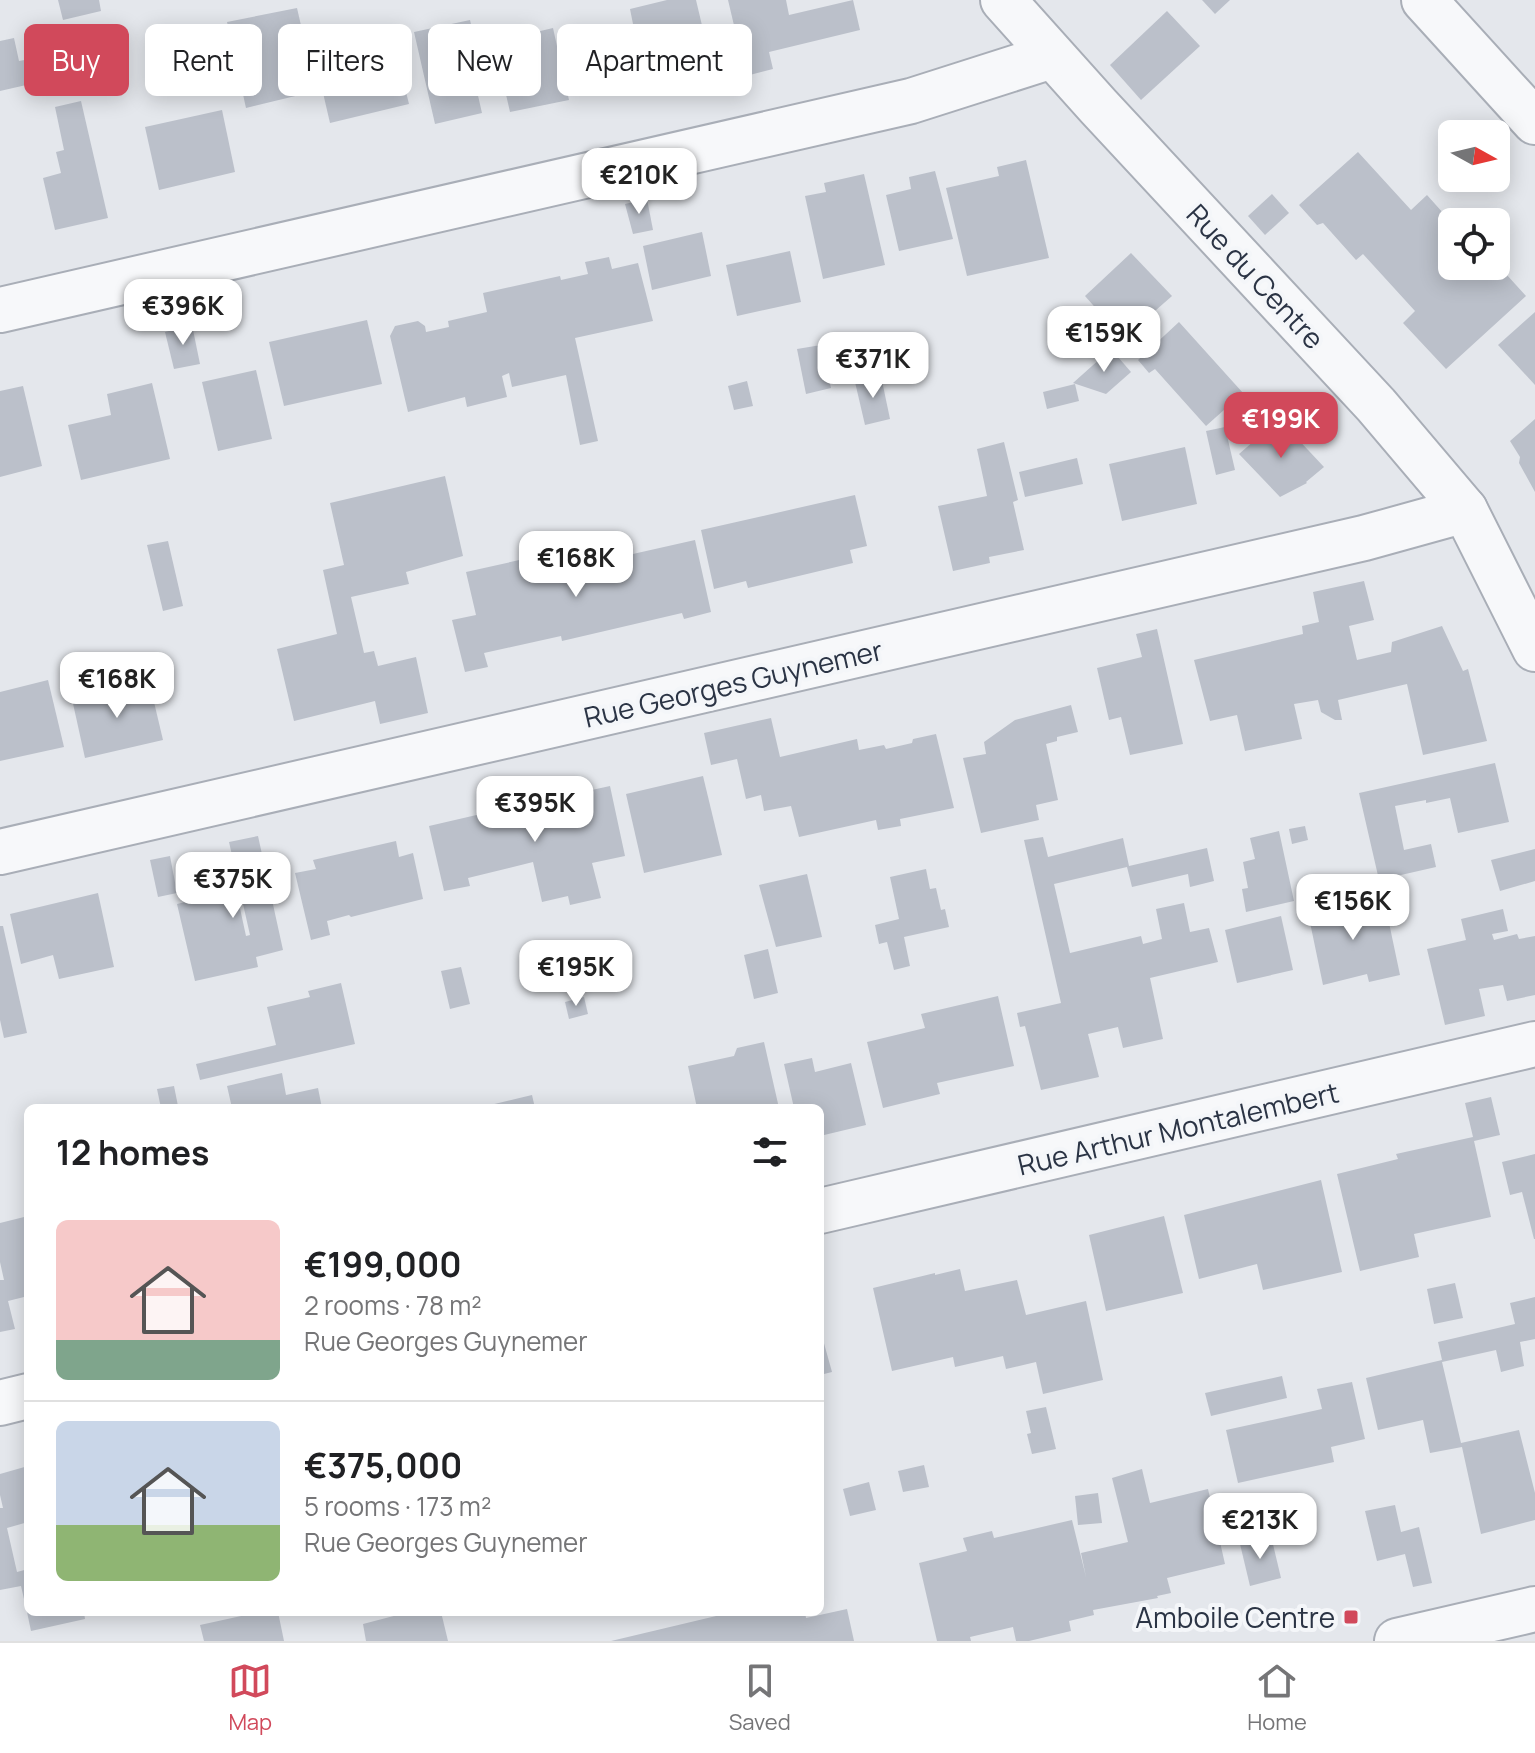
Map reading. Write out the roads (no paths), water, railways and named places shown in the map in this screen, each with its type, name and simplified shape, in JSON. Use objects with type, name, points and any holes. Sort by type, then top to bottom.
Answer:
[{"type":"street","name":"Rue du Centre","points":[[1003,0],[1376,405],[1465,510],[1535,649]]},
{"type":"street","points":[[1424,0],[1535,122]]},
{"type":"street","points":[[0,310],[911,101],[1052,56]]},
{"type":"street","name":"Rue Georges Guynemer","points":[[0,852],[1348,542],[1465,510]]},
{"type":"street","name":"Rue Arthur Montalembert","points":[[824,1210],[1535,1044]]},
{"type":"street","points":[[0,1403],[24,1397]]},
{"type":"street","points":[[1397,1641],[1535,1609]]},
{"type":"place","name":"Amboile Centre","points":[[1351,1617]]}]
